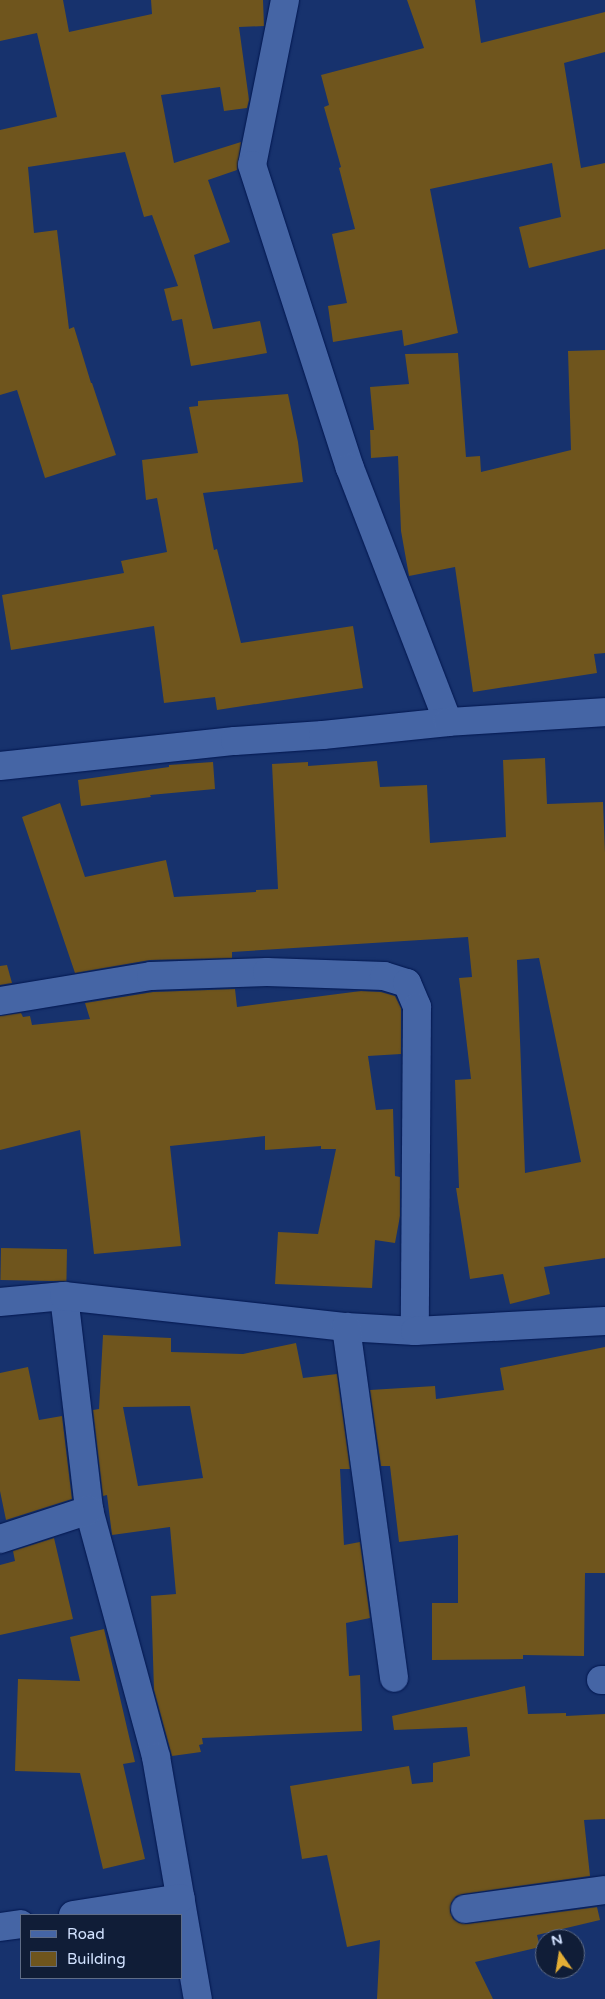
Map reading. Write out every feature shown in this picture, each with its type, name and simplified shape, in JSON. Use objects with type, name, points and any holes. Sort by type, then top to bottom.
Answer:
[{"type":"street","points":[[285,0],[252,164],[350,468],[448,722]]},
{"type":"street","points":[[2,760],[323,735],[448,722],[605,712]]},
{"type":"street","points":[[0,1001],[151,976],[267,972],[374,975],[407,983],[417,1007],[416,1330]]},
{"type":"street","points":[[0,1302],[64,1296],[346,1327],[416,1330],[605,1321]]},
{"type":"street","points":[[64,1296],[89,1510],[156,1757],[198,1999]]},
{"type":"street","points":[[346,1327],[394,1678]]},
{"type":"street","points":[[0,1539],[89,1510]]},
{"type":"street","points":[[465,1908],[605,1890]]},
{"type":"street","points":[[79,1914],[181,1898]]},
{"type":"street","points":[[0,1927],[20,1924]]},
{"type":"building","points":[[0,0],[63,0],[69,32],[152,14],[151,0],[263,0],[264,26],[239,27],[249,100],[247,108],[224,111],[220,87],[161,95],[174,163],[241,142],[237,170],[208,180],[230,242],[194,255],[213,329],[260,321],[267,353],[191,366],[182,319],[172,321],[164,289],[178,286],[152,215],[144,217],[125,152],[28,167],[34,233],[57,230],[69,329],[74,327],[116,455],[45,478],[17,390],[0,395],[0,130],[57,117],[37,33],[0,41]]},
{"type":"building","points":[[407,0],[475,0],[481,43],[605,12],[605,52],[564,63],[581,168],[605,163],[605,249],[529,268],[519,227],[561,217],[552,163],[430,189],[458,333],[404,346],[402,330],[333,342],[328,306],[347,303],[332,234],[355,229],[339,168],[341,167],[324,107],[329,105],[321,75],[424,48]]},
{"type":"building","points":[[605,350],[605,653],[594,654],[597,673],[473,692],[455,567],[409,576],[401,531],[398,456],[371,458],[370,430],[374,430],[370,387],[409,384],[405,354],[458,353],[466,457],[480,456],[481,472],[571,450],[568,351]]},
{"type":"building","points":[[288,394],[298,442],[303,482],[203,493],[214,550],[217,549],[241,643],[353,626],[363,688],[217,710],[215,697],[164,703],[154,626],[11,650],[2,595],[124,573],[121,561],[167,552],[157,498],[146,500],[142,460],[198,453],[189,407],[198,406],[198,401]]},
{"type":"building","points":[[545,758],[547,804],[603,802],[605,853],[605,1258],[544,1267],[550,1294],[510,1304],[503,1274],[470,1279],[456,1188],[459,1188],[455,1080],[471,1079],[459,978],[472,977],[468,937],[232,952],[232,958],[150,960],[75,973],[22,817],[60,803],[85,877],[166,860],[174,897],[256,892],[256,890],[278,889],[272,764],[308,762],[308,766],[377,761],[380,787],[427,785],[430,843],[506,837],[503,760]],"holes":[[[539,958],[581,1162],[525,1173],[517,960]]]},
{"type":"building","points":[[213,762],[215,789],[150,795],[151,797],[81,806],[78,780],[169,767],[169,765]]},
{"type":"building","points":[[7,965],[12,983],[0,985],[0,966]]},
{"type":"building","points":[[235,989],[237,1007],[361,991],[381,992],[395,996],[401,1008],[401,1054],[368,1056],[376,1110],[393,1109],[395,1176],[400,1177],[400,1216],[395,1243],[375,1240],[372,1288],[275,1284],[278,1232],[318,1234],[336,1149],[321,1149],[321,1146],[265,1150],[265,1136],[170,1146],[181,1246],[94,1254],[80,1130],[0,1150],[0,1016],[21,1013],[23,1017],[30,1016],[32,1025],[90,1019],[85,1003],[153,992]]},
{"type":"building","points":[[1,1248],[67,1249],[66,1281],[0,1280]]},
{"type":"building","points":[[103,1335],[171,1338],[171,1352],[243,1354],[296,1343],[303,1378],[337,1374],[350,1469],[340,1469],[344,1545],[360,1542],[370,1618],[346,1623],[349,1676],[360,1675],[362,1731],[202,1738],[203,1744],[199,1745],[201,1752],[172,1756],[154,1690],[151,1596],[176,1594],[170,1527],[112,1535],[107,1495],[103,1496],[93,1410],[99,1409]],"holes":[[[190,1406],[203,1478],[138,1486],[123,1407]]]},
{"type":"building","points":[[605,1347],[605,1573],[585,1573],[584,1656],[523,1655],[523,1659],[432,1660],[432,1603],[458,1603],[458,1535],[399,1542],[390,1466],[381,1466],[370,1390],[435,1386],[436,1399],[504,1390],[500,1368]]},
{"type":"building","points":[[28,1367],[39,1420],[62,1416],[72,1499],[6,1520],[0,1491],[0,1373]]},
{"type":"building","points":[[54,1538],[73,1619],[0,1635],[0,1565],[15,1561],[13,1551]]},
{"type":"building","points":[[104,1629],[135,1762],[123,1764],[145,1859],[103,1869],[80,1773],[15,1771],[18,1679],[80,1681],[70,1637]]},
{"type":"building","points":[[525,1686],[528,1714],[566,1713],[566,1716],[605,1714],[605,1819],[584,1820],[590,1876],[463,1894],[456,1896],[451,1903],[450,1912],[453,1919],[459,1923],[467,1924],[597,1907],[600,1920],[562,1929],[535,1929],[535,1948],[475,1962],[493,1999],[377,1999],[380,1940],[347,1947],[327,1855],[302,1859],[290,1786],[409,1766],[412,1784],[433,1782],[433,1763],[470,1756],[467,1727],[394,1730],[392,1716]]}]
